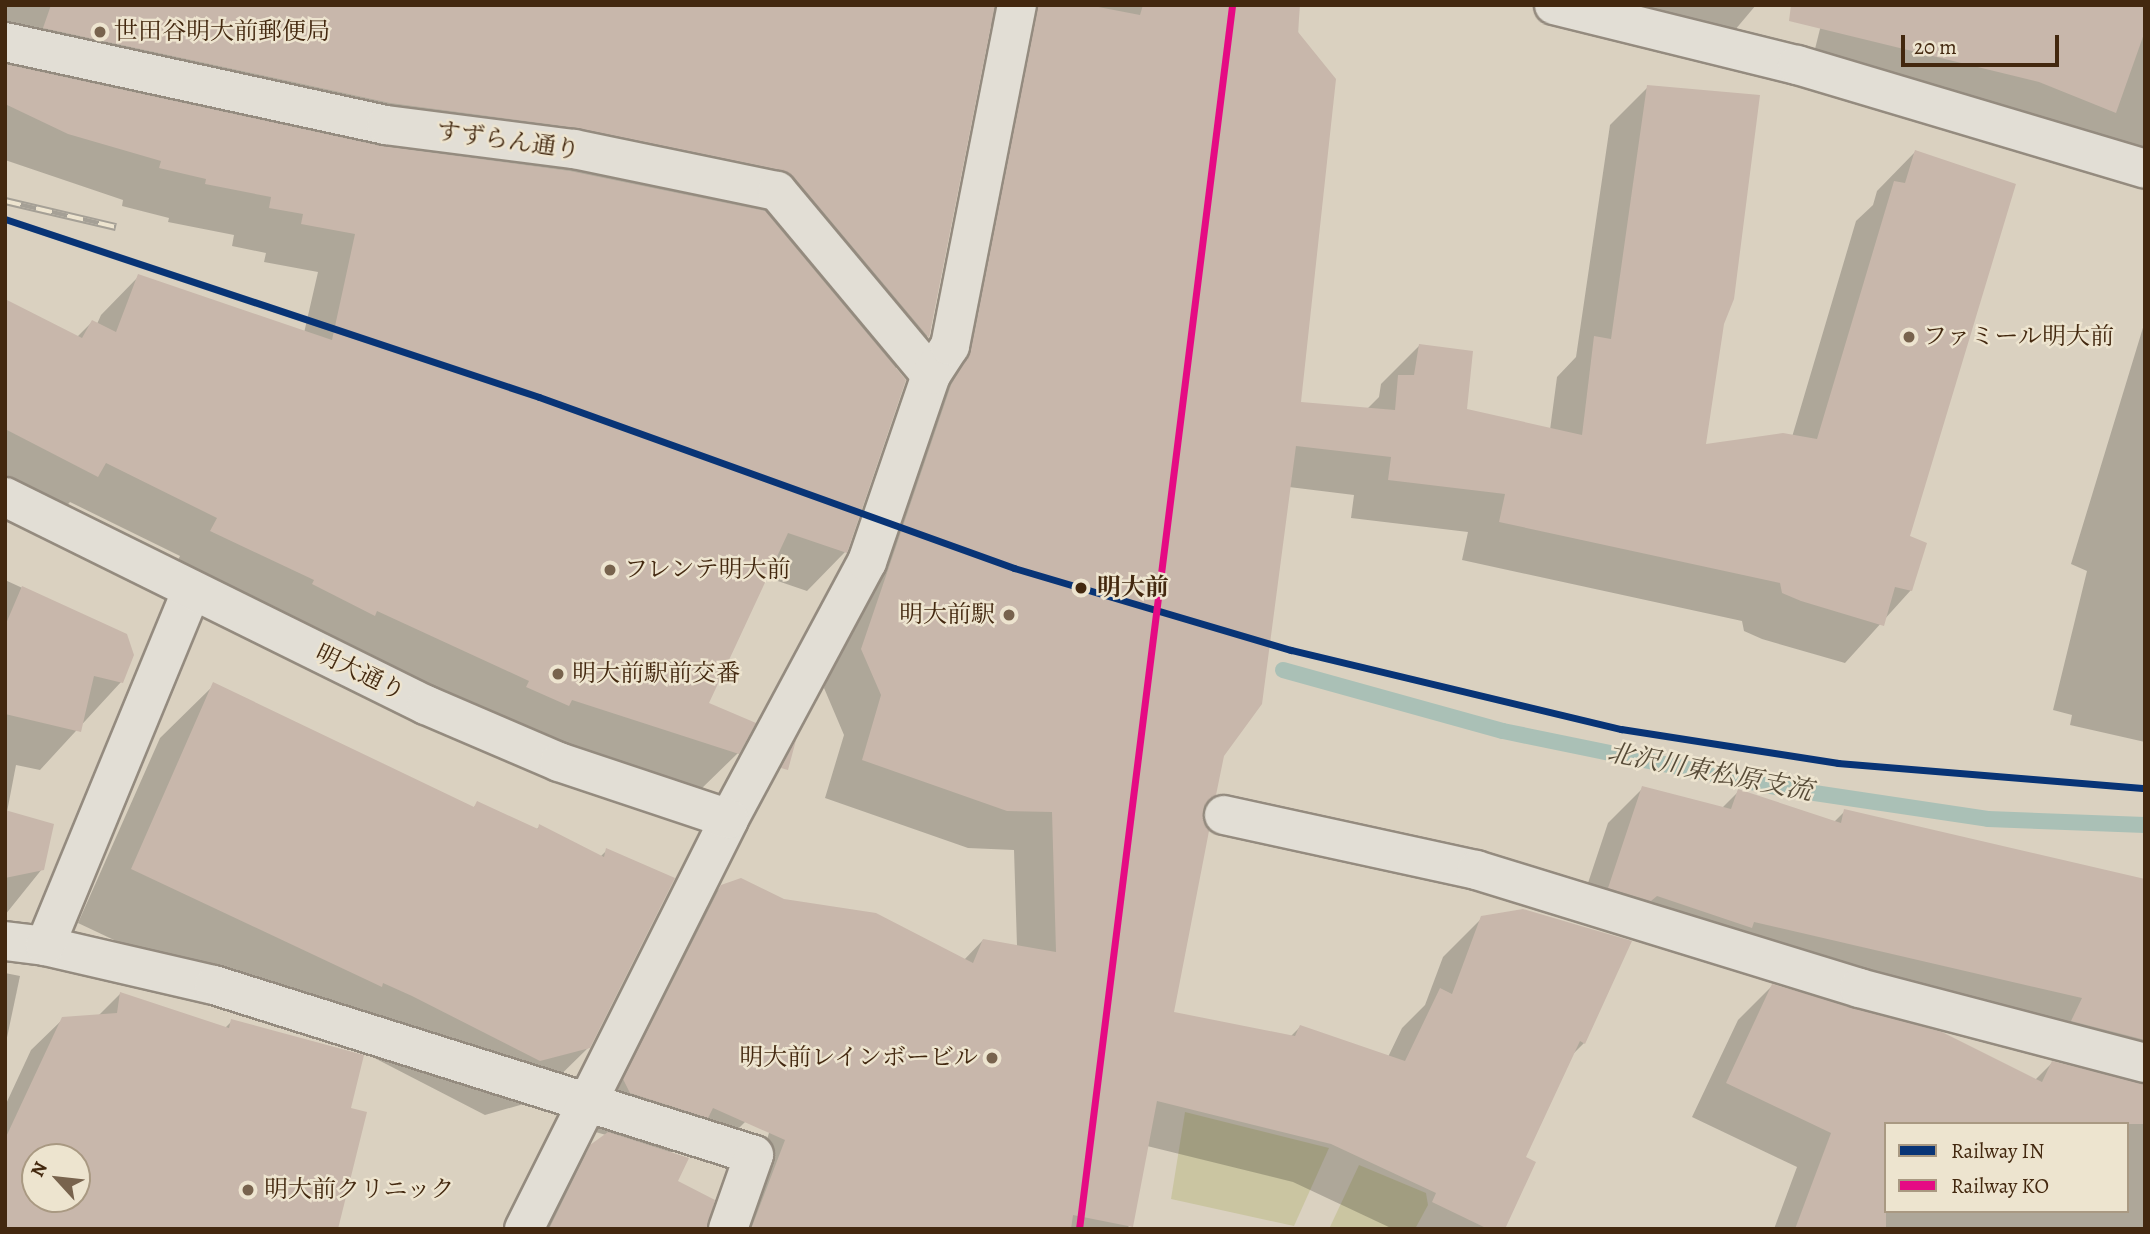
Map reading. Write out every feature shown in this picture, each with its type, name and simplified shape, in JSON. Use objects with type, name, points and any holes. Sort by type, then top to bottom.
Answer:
[{"type":"street","points":[[524,1229],[729,819],[867,562],[931,375],[950,346],[1017,5]]},
{"type":"street","points":[[1554,5],[1806,67],[2145,169]]},
{"type":"street","name":"すずらん通り","points":[[5,42],[386,125],[574,149],[777,191],[931,375]]},
{"type":"street","name":"明大通り","points":[[5,496],[191,591],[426,705],[559,762],[729,819]]},
{"type":"street","points":[[45,946],[191,591]]},
{"type":"street","points":[[1224,815],[1476,870],[1859,988],[2145,1063]]},
{"type":"street","points":[[5,942],[45,946],[214,985],[754,1155],[728,1229]]},
{"type":"shaded area","points":[[1185,1112],[1329,1148],[1294,1226],[1171,1199]]},
{"type":"shaded area","points":[[1359,1165],[1426,1193],[1428,1205],[1415,1229],[1329,1229]]},
{"type":"building","points":[[51,5],[995,5],[929,338],[794,177],[781,170],[578,128],[390,103],[43,28]]},
{"type":"building","points":[[1038,5],[1088,5],[1140,15],[1143,5],[1300,5],[1298,32],[1336,79],[1301,402],[1395,410],[1398,375],[1414,375],[1419,344],[1473,351],[1467,409],[1582,435],[1594,336],[1611,339],[1647,85],[1760,95],[1734,299],[1724,324],[1706,444],[1783,433],[1817,439],[1894,181],[1905,183],[1915,150],[2016,184],[1910,536],[1927,543],[1912,591],[1895,587],[1884,626],[1801,601],[1782,593],[1780,583],[1499,522],[1505,494],[1388,480],[1391,457],[1296,446],[1262,704],[1224,756],[1216,795],[1203,810],[1209,831],[1174,1012],[1295,1036],[1300,1025],[1405,1061],[1440,988],[1452,994],[1481,916],[1523,909],[1632,941],[1585,1044],[1580,1041],[1526,1157],[1536,1162],[1505,1229],[1488,1229],[1432,1202],[1436,1193],[1331,1144],[1157,1101],[1133,1227],[1073,1215],[1071,1229],[751,1229],[785,1140],[713,1108],[708,1118],[630,1093],[623,1079],[721,885],[741,878],[784,899],[876,913],[973,963],[983,939],[1056,952],[1052,812],[1007,811],[862,760],[881,695],[861,649],[951,385],[971,350]]},
{"type":"building","points":[[1791,5],[2145,5],[2145,31],[2116,113],[2039,82],[1789,21]]},
{"type":"building","points":[[5,64],[381,146],[570,171],[765,211],[906,380],[847,553],[788,533],[709,703],[756,723],[739,754],[572,700],[569,706],[526,687],[529,681],[377,611],[375,616],[312,584],[314,580],[210,531],[217,518],[106,463],[98,477],[5,429],[5,299],[82,338],[92,320],[116,332],[138,274],[332,340],[355,234],[301,224],[303,214],[269,208],[271,197],[205,184],[206,179],[159,168],[161,161],[68,134],[5,104]]},
{"type":"building","points":[[22,586],[127,634],[134,655],[123,683],[94,676],[81,732],[5,714],[5,626]]},
{"type":"building","points":[[213,682],[474,807],[477,801],[538,829],[539,824],[604,857],[606,848],[675,878],[590,1048],[540,1061],[412,996],[383,983],[382,987],[131,869]]},
{"type":"building","points":[[796,740],[788,770],[781,768]]},
{"type":"building","points":[[1642,786],[1731,809],[1738,789],[1841,823],[1844,809],[2145,879],[2145,1040],[2071,1021],[2082,998],[1754,922],[1752,928],[1657,896],[1651,901],[1608,888]]},
{"type":"building","points":[[5,810],[54,824],[44,870],[5,878]]},
{"type":"building","points":[[1772,984],[1942,1032],[2042,1082],[2052,1061],[2145,1084],[2145,1124],[1884,1122],[1886,1229],[1795,1229],[1831,1133],[1726,1083]]},
{"type":"building","points":[[120,992],[229,1028],[231,1019],[364,1055],[351,1108],[367,1112],[338,1229],[5,1229],[5,1139],[62,1017],[117,1013]]},
{"type":"building","points":[[608,1132],[689,1158],[678,1181],[715,1200],[707,1229],[549,1229],[590,1145]]},
{"type":"waterway","name":"北沢川東松原支流","points":[[1283,670],[1503,731],[1781,788],[1988,819],[2145,825]]},
{"type":"railway","points":[[5,201],[116,227]]},
{"type":"rail line","name":"KO","points":[[1079,1229],[1232,5]]},
{"type":"rail line","name":"IN","points":[[5,219],[539,397],[1014,568],[1291,650],[1621,729],[1838,763],[2145,788]]},
{"type":"place","name":"世田谷明大前郵便局","points":[[100,32]]},
{"type":"place","name":"ファミール明大前","points":[[1909,337]]},
{"type":"place","name":"フレンテ明大前","points":[[610,570]]},
{"type":"place","name":"明大前","points":[[1081,588]]},
{"type":"place","name":"明大前駅","points":[[1009,615]]},
{"type":"place","name":"明大前駅前交番","points":[[558,674]]},
{"type":"place","name":"明大前レインボービル","points":[[992,1058]]},
{"type":"place","name":"明大前クリニック","points":[[248,1190]]}]
